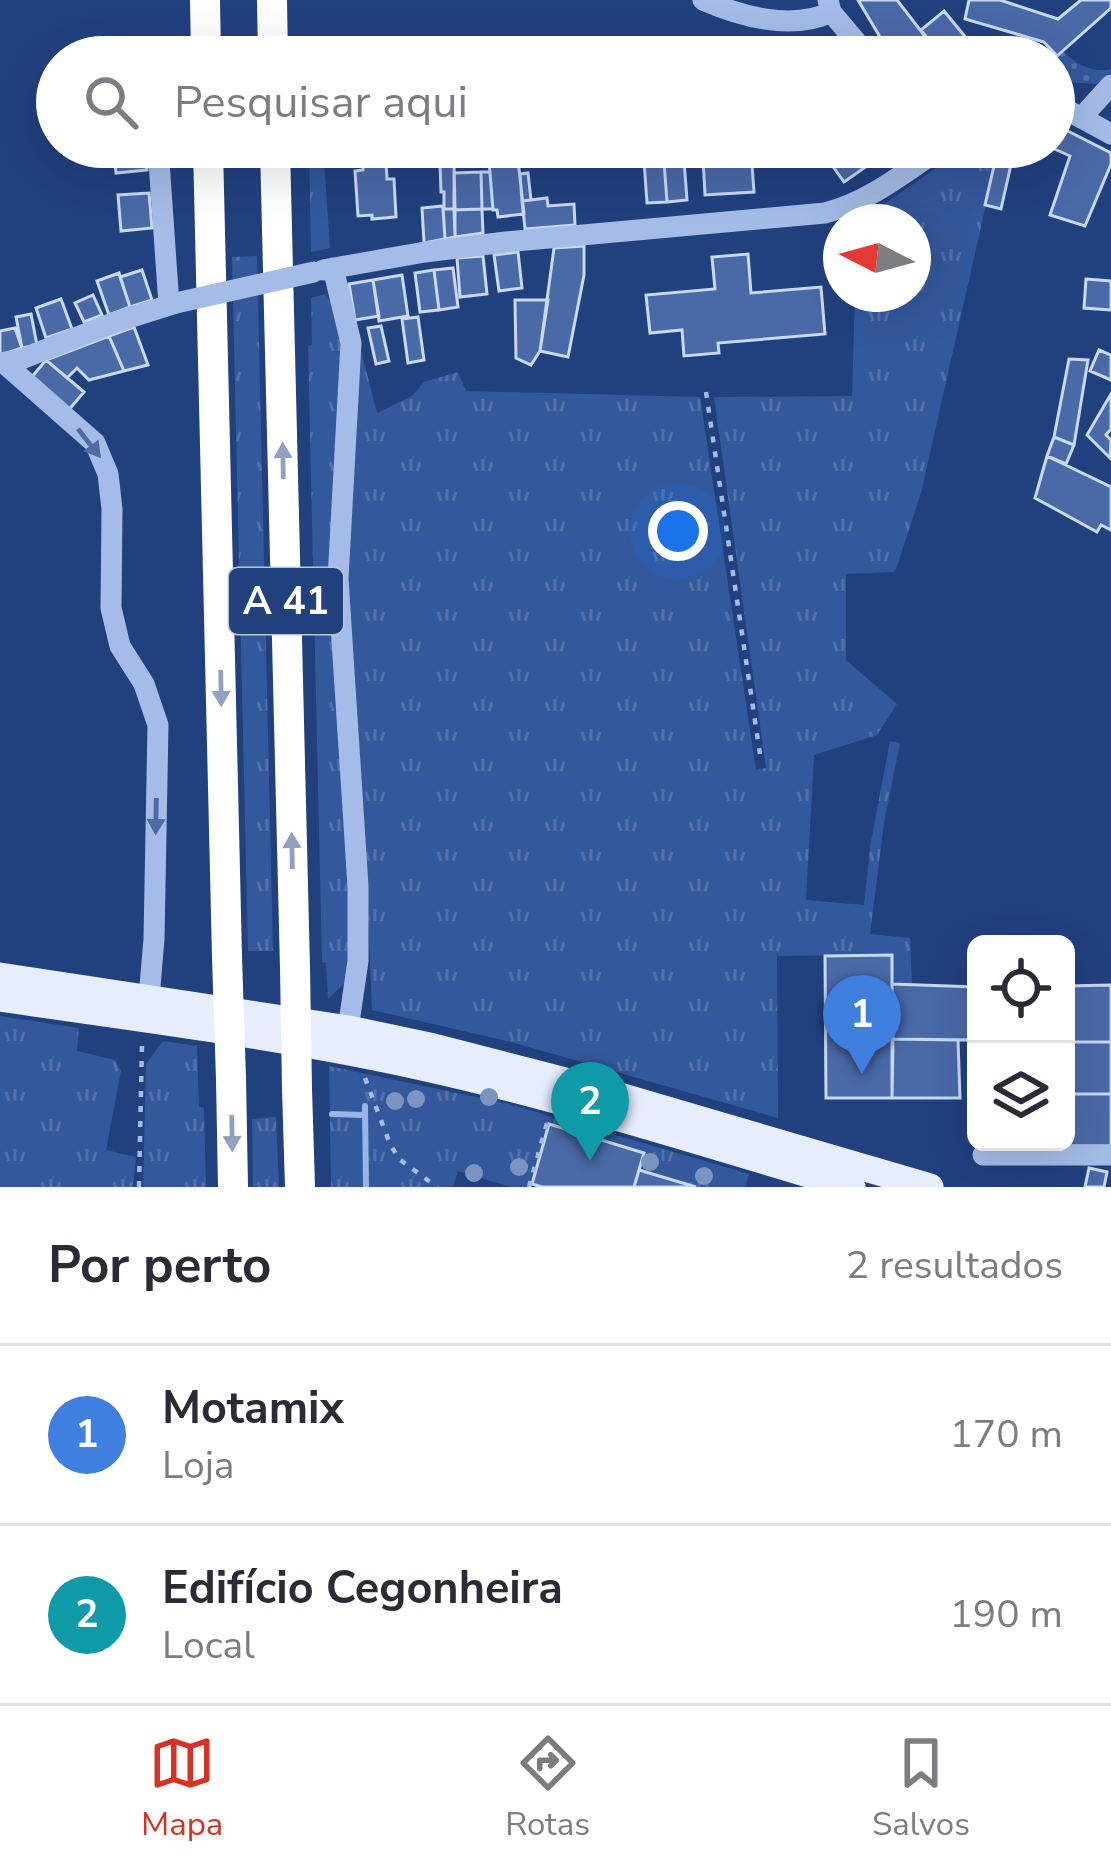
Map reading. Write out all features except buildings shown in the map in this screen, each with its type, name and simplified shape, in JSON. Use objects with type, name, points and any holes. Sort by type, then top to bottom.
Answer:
[{"type":"highway","points":[[206,0],[206,36]]},
{"type":"highway","points":[[272,0],[273,36]]},
{"type":"highway","name":"A 41","points":[[208,168],[233,1187]]},
{"type":"highway","name":"A 41","points":[[276,168],[300,1187]]},
{"type":"main road","points":[[0,976],[147,1009]]},
{"type":"main road","points":[[0,998],[178,1013],[352,1050],[553,1100],[852,1187]]},
{"type":"main road","points":[[352,1050],[512,1066],[897,1182],[930,1187]]},
{"type":"street","points":[[703,0],[777,20],[818,19],[830,6],[853,36]]},
{"type":"street","points":[[1081,118],[1111,86]]},
{"type":"street","points":[[1075,115],[1111,134]]},
{"type":"street","points":[[160,168],[172,304]]},
{"type":"street","points":[[2,363],[172,304],[324,270],[506,242],[825,212],[847,207],[909,168]]},
{"type":"street","points":[[324,270],[351,344],[338,579],[358,886],[352,1050]]},
{"type":"street","points":[[2,363],[95,443],[108,474],[110,608],[120,646],[144,684],[158,725],[154,939],[147,1009]]},
{"type":"street","points":[[983,1155],[1111,1155]]},
{"type":"path","points":[[706,392],[761,761]]},
{"type":"path","points":[[139,1187],[147,1009]]},
{"type":"path","points":[[352,1050],[399,1160],[437,1187]]},
{"type":"path","points":[[529,1187],[550,1115]]},
{"type":"green space","points":[[1075,61],[1097,70],[1111,69],[1096,84],[1075,82]]},
{"type":"green space","points":[[309,168],[324,168],[330,248],[311,252]]},
{"type":"green space","points":[[936,168],[994,168],[921,493],[895,572],[846,574],[846,660],[897,704],[877,735],[814,755],[806,900],[864,905],[890,741],[900,743],[870,934],[910,938],[912,984],[892,984],[891,955],[777,956],[778,1118],[511,1042],[372,1010],[346,582],[361,350],[377,413],[412,396],[424,382],[458,372],[466,391],[700,397],[756,770],[766,768],[714,397],[852,396],[854,312],[931,312],[931,204],[884,204]]},
{"type":"green space","points":[[257,256],[273,951],[248,951],[232,257]]},
{"type":"green space","points":[[326,294],[342,337],[353,950],[345,983],[328,999],[326,963],[322,962],[308,346],[312,345],[311,298]]},
{"type":"green space","points":[[0,1016],[79,1028],[77,1051],[115,1060],[121,1071],[106,1150],[136,1157],[133,1187],[0,1187]]},
{"type":"green space","points":[[163,1041],[197,1046],[206,1187],[143,1187],[146,1064]]},
{"type":"green space","points":[[329,1066],[509,1104],[749,1174],[745,1187],[696,1187],[639,1170],[644,1152],[550,1125],[531,1187],[511,1187],[458,1171],[453,1187],[331,1187]]},
{"type":"green space","points":[[276,1117],[279,1187],[253,1187],[252,1119]]},
{"type":"waterway","points":[[365,1106],[366,1187]]},
{"type":"waterway","points":[[332,1114],[364,1115]]},
{"type":"place","name":"Motamix","points":[[862,1074]]},
{"type":"place","name":"Edifício Cegonheira","points":[[590,1161]]}]
